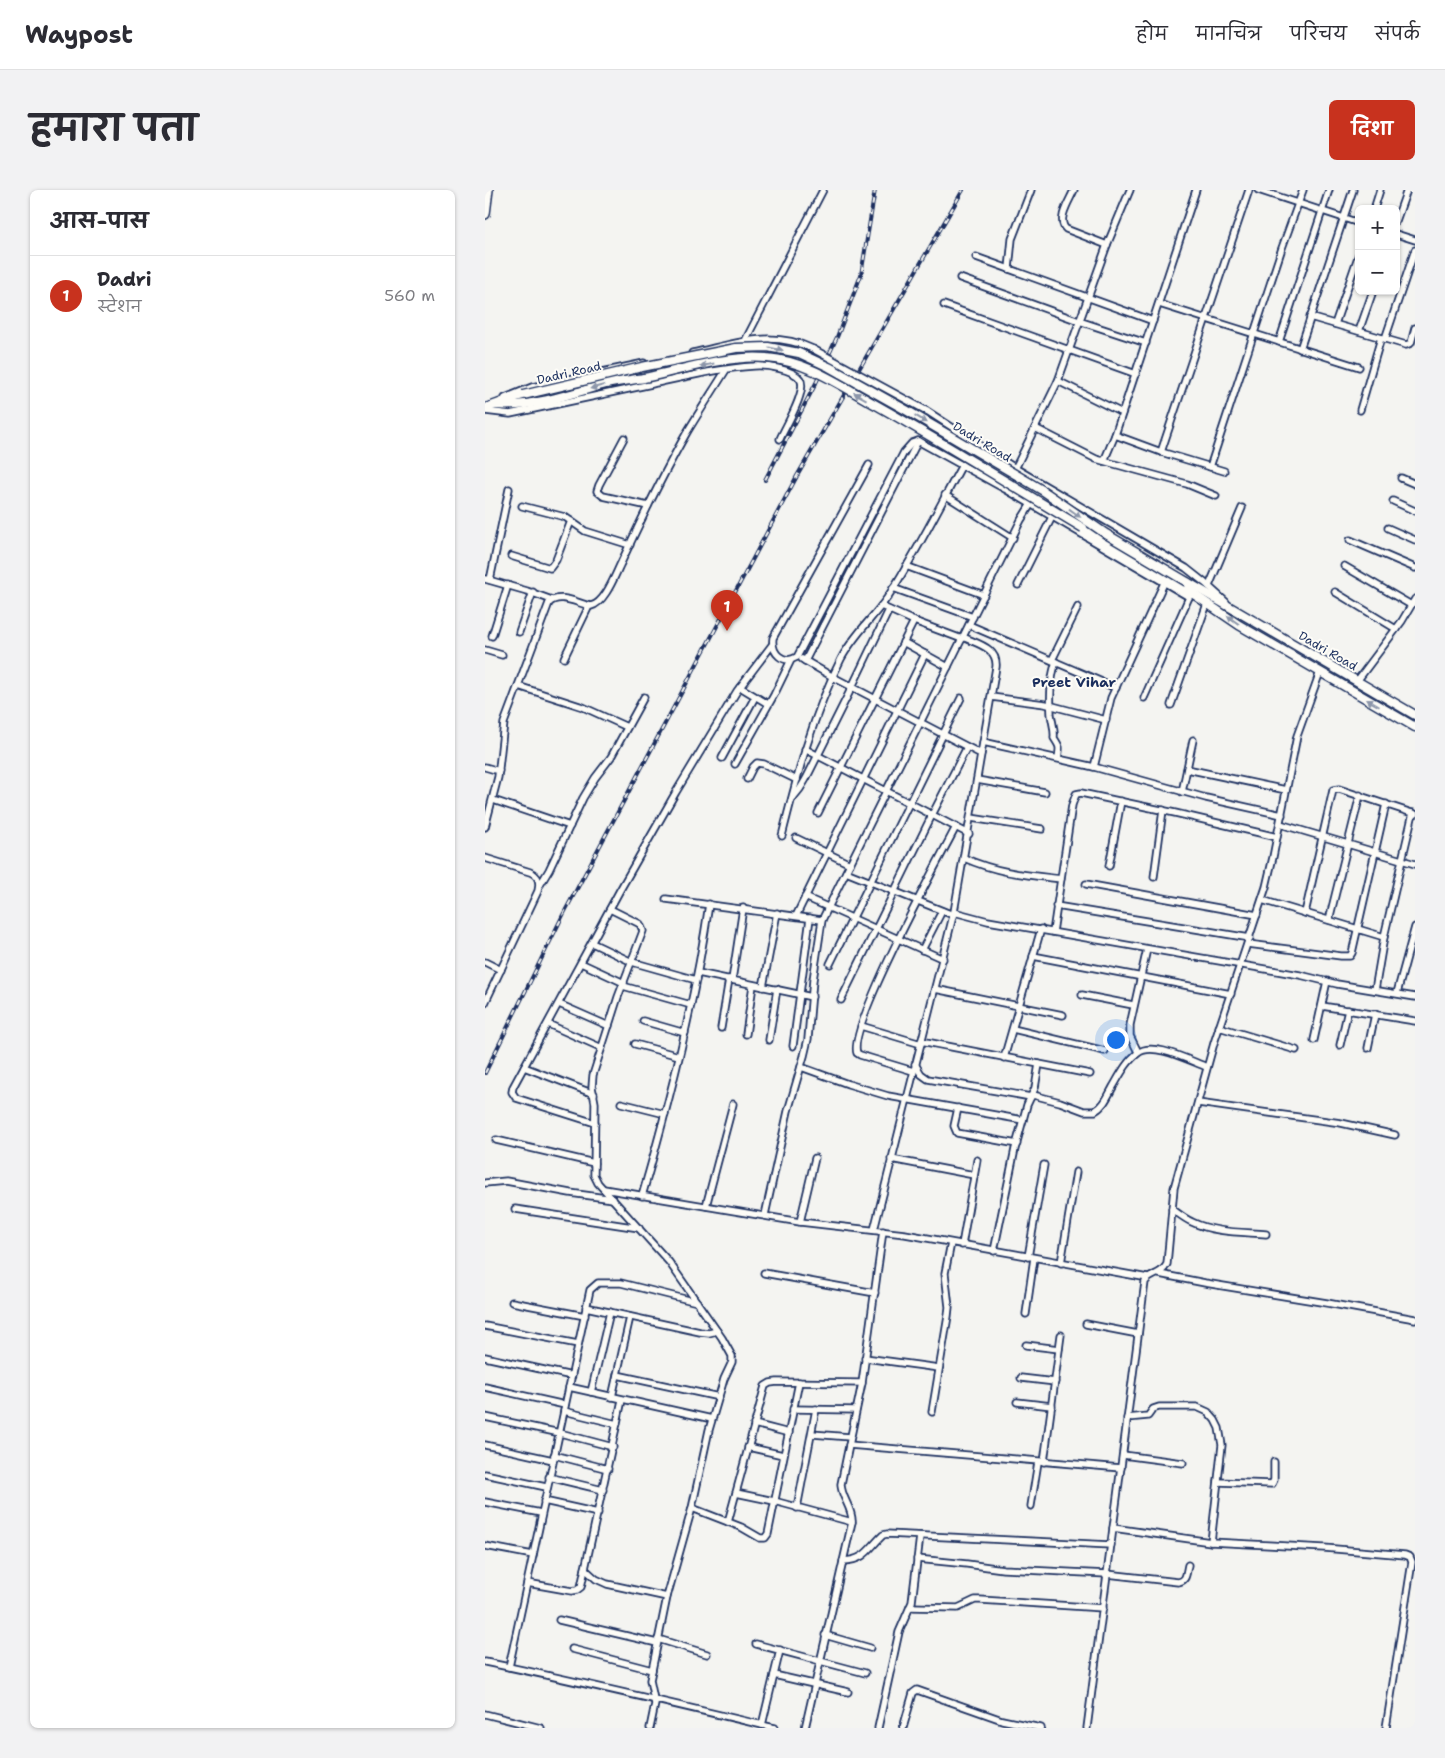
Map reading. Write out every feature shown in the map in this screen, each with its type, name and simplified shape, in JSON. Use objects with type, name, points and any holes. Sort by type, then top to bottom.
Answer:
[{"type":"main road","points":[[485,214],[488,190]]},
{"type":"street","points":[[746,339],[823,190]]},
{"type":"street","points":[[1009,269],[1012,239],[1031,190]]},
{"type":"street","points":[[1074,190],[1063,215],[1061,222],[1063,226],[1066,229],[1107,245]]},
{"type":"street","points":[[1005,489],[1058,381],[1107,245],[1130,190]]},
{"type":"street","points":[[1104,461],[1136,374],[1196,190]]},
{"type":"street","points":[[1161,452],[1249,190]]},
{"type":"street","points":[[1258,190],[1355,222]]},
{"type":"street","points":[[1210,467],[1303,190]]},
{"type":"street","points":[[1279,342],[1329,190]]},
{"type":"street","points":[[1300,348],[1353,190]]},
{"type":"street","points":[[1375,205],[1380,190]]},
{"type":"street","points":[[1400,209],[1407,190]]},
{"type":"street","points":[[1400,235],[1415,240]]},
{"type":"street","points":[[1360,410],[1383,338],[1415,250]]},
{"type":"street","points":[[976,257],[1153,321]]},
{"type":"street","points":[[1335,324],[1355,266]]},
{"type":"street","points":[[960,278],[1146,343]]},
{"type":"street","points":[[1359,332],[1372,295]]},
{"type":"street","points":[[1159,304],[1359,367]]},
{"type":"street","points":[[944,305],[1136,374]]},
{"type":"street","points":[[1311,317],[1406,345],[1409,345],[1415,328]]},
{"type":"street","points":[[486,408],[517,392],[532,387],[755,339],[781,339],[801,344],[927,411],[1015,468],[1186,568],[1209,586],[1234,610]]},
{"type":"street","name":"Dadri Road","points":[[486,408],[523,395],[642,367],[737,348],[768,347],[799,354],[829,367],[913,414],[1042,490],[1106,534],[1415,715]]},
{"type":"street","name":"Dadri Road","points":[[497,405],[507,406],[558,398],[608,384],[738,358],[767,358],[796,364],[824,376],[900,419],[1083,528],[1190,595],[1415,728]]},
{"type":"street","points":[[486,408],[510,414],[682,377],[755,366],[768,366],[795,374],[800,378],[802,384],[802,390],[780,439]]},
{"type":"street","points":[[485,827],[499,770],[504,723],[549,604],[553,600],[562,598],[589,606],[595,605],[607,591],[686,434],[726,370]]},
{"type":"street","points":[[1058,381],[1122,413]]},
{"type":"street","points":[[1035,428],[1058,441],[1104,461],[1198,488],[1216,496]]},
{"type":"street","points":[[1115,435],[1161,452],[1224,471]]},
{"type":"street","points":[[624,438],[597,492],[603,496],[649,506]]},
{"type":"street","points":[[805,661],[918,441]]},
{"type":"street","points":[[772,645],[777,655],[785,660],[797,657],[904,452],[911,443],[918,441],[1031,504],[1164,583],[1190,595],[1145,698]]},
{"type":"street","points":[[595,1123],[517,1098],[512,1092],[513,1087],[676,792],[740,688],[772,645],[773,638],[869,465]]},
{"type":"street","points":[[782,836],[805,749],[847,647],[881,606],[893,588],[962,465]]},
{"type":"street","points":[[1401,478],[1415,484]]},
{"type":"street","points":[[509,489],[487,580],[533,592],[553,600]]},
{"type":"street","points":[[945,495],[1013,538]]},
{"type":"street","points":[[1393,501],[1415,511]]},
{"type":"street","points":[[765,1215],[788,1111],[808,1039],[823,920],[969,624],[1031,504]]},
{"type":"street","points":[[522,506],[559,516],[571,521],[585,531],[629,545]]},
{"type":"street","points":[[1209,586],[1242,508]]},
{"type":"street","points":[[1018,585],[1053,517]]},
{"type":"street","points":[[511,556],[550,568],[556,560],[571,521]]},
{"type":"street","points":[[1388,528],[1415,540]]},
{"type":"street","points":[[1350,540],[1415,568]]},
{"type":"street","points":[[906,566],[984,595]]},
{"type":"street","points":[[1344,566],[1411,605]]},
{"type":"street","points":[[1094,767],[1116,688],[1164,583]]},
{"type":"street","points":[[491,636],[508,585]]},
{"type":"street","points":[[893,588],[973,617]]},
{"type":"street","points":[[519,632],[533,592]]},
{"type":"street","points":[[1335,592],[1396,629]]},
{"type":"street","points":[[1357,681],[1396,629],[1415,598]]},
{"type":"street","points":[[1171,705],[1207,604]]},
{"type":"street","points":[[564,658],[589,606]]},
{"type":"street","points":[[874,1230],[954,914],[996,667],[996,657],[989,649],[914,621],[881,606]]},
{"type":"street","points":[[1058,758],[1060,748],[1053,738],[1055,733],[1052,725],[1051,679],[1054,661],[1078,607]]},
{"type":"street","points":[[791,799],[800,789],[818,756],[889,610]]},
{"type":"street","points":[[818,813],[914,621]]},
{"type":"street","points":[[969,624],[1116,688]]},
{"type":"street","points":[[903,642],[948,667]]},
{"type":"street","points":[[485,650],[501,655]]},
{"type":"street","points":[[796,916],[925,654]]},
{"type":"street","points":[[797,657],[833,678],[981,754]]},
{"type":"street","points":[[735,764],[791,660]]},
{"type":"street","points":[[604,1190],[800,1222],[883,1231],[1148,1278],[1159,1274],[1164,1270],[1168,1258],[1174,1188],[1219,1027],[1262,900],[1280,824],[1297,736],[1320,672]]},
{"type":"street","points":[[518,686],[583,707],[627,727]]},
{"type":"street","points":[[740,688],[768,704]]},
{"type":"street","points":[[485,1003],[540,885],[591,785],[611,757],[643,697]]},
{"type":"street","points":[[722,758],[755,697]]},
{"type":"street","points":[[991,697],[1051,705],[1106,720]]},
{"type":"street","points":[[830,964],[961,698]]},
{"type":"street","points":[[1182,792],[1193,740]]},
{"type":"street","points":[[983,742],[1058,758],[1182,792],[1281,815]]},
{"type":"street","points":[[841,1000],[967,747]]},
{"type":"street","points":[[805,749],[969,834]]},
{"type":"street","points":[[747,779],[755,764],[760,763],[797,780]]},
{"type":"street","points":[[485,767],[499,770]]},
{"type":"street","points":[[1187,769],[1286,790]]},
{"type":"street","points":[[977,780],[1045,792]]},
{"type":"street","points":[[1305,913],[1333,790],[1339,788],[1414,813],[1384,937],[1375,990]]},
{"type":"street","points":[[1053,932],[1072,805],[1076,794],[1081,793],[1121,801],[1277,837]]},
{"type":"street","points":[[1329,920],[1360,795]]},
{"type":"street","points":[[493,800],[570,826]]},
{"type":"street","points":[[1109,866],[1121,801]]},
{"type":"street","points":[[1057,906],[1347,957],[1352,953],[1387,804]]},
{"type":"street","points":[[1154,877],[1163,810]]},
{"type":"street","points":[[971,818],[1042,829]]},
{"type":"street","points":[[1280,824],[1415,864]]},
{"type":"street","points":[[913,1071],[868,1058],[857,1053],[856,1048],[861,1026],[873,994],[956,827]]},
{"type":"street","points":[[796,838],[851,864]]},
{"type":"street","points":[[485,858],[531,872],[537,876],[540,885]]},
{"type":"street","points":[[965,858],[994,870],[1012,874],[1061,879]]},
{"type":"street","points":[[846,872],[954,914],[1415,997]]},
{"type":"street","points":[[1086,884],[1257,915]]},
{"type":"street","points":[[805,898],[943,959]]},
{"type":"street","points":[[665,899],[823,920]]},
{"type":"street","points":[[1262,900],[1384,937]]},
{"type":"street","points":[[642,1196],[685,1033],[698,973],[709,904]]},
{"type":"street","points":[[721,1028],[743,908]]},
{"type":"street","points":[[610,909],[640,924],[643,927],[643,934],[623,984],[592,1082],[595,1103],[594,1175],[604,1190],[669,1262],[732,1356],[732,1362],[712,1419],[692,1508],[667,1597],[650,1680],[654,1698],[654,1712],[650,1728]]},
{"type":"street","points":[[922,950],[943,911]]},
{"type":"street","points":[[763,987],[777,913]]},
{"type":"street","points":[[793,1046],[810,918]]},
{"type":"street","points":[[1397,994],[1415,926]]},
{"type":"street","points":[[1004,1058],[1041,930]]},
{"type":"street","points":[[592,943],[632,962],[696,980]]},
{"type":"street","points":[[1139,1052],[1130,1036],[1130,1024],[1147,949]]},
{"type":"street","points":[[1033,956],[1231,994]]},
{"type":"street","points":[[485,962],[501,970]]},
{"type":"street","points":[[581,963],[623,984],[691,1005]]},
{"type":"street","points":[[698,973],[812,997]]},
{"type":"street","points":[[1314,1040],[1327,982]]},
{"type":"street","points":[[746,1034],[753,985]]},
{"type":"street","points":[[935,989],[1063,1015]]},
{"type":"street","points":[[769,1040],[777,990]]},
{"type":"street","points":[[1081,995],[1133,1005]]},
{"type":"street","points":[[559,1004],[609,1026]]},
{"type":"street","points":[[1322,1006],[1415,1021]]},
{"type":"street","points":[[1340,1045],[1348,1010]]},
{"type":"street","points":[[1368,1048],[1375,1014]]},
{"type":"street","points":[[643,1021],[685,1033]]},
{"type":"street","points":[[548,1024],[602,1048]]},
{"type":"street","points":[[861,1026],[921,1042],[1090,1074]]},
{"type":"street","points":[[1219,1027],[1296,1050]]},
{"type":"street","points":[[1013,1029],[1105,1051]]},
{"type":"street","points":[[635,1044],[679,1056]]},
{"type":"street","points":[[915,1064],[921,1074],[928,1079],[1032,1096],[1060,1102],[1084,1111],[1095,1111],[1105,1103],[1131,1059],[1145,1049],[1161,1050],[1207,1067]]},
{"type":"street","points":[[994,1251],[1017,1144],[1027,1105],[1032,1096],[1039,1064]]},
{"type":"street","points":[[524,1067],[594,1094]]},
{"type":"street","points":[[801,1067],[848,1084],[906,1100],[1023,1120]]},
{"type":"street","points":[[621,1103],[665,1114]]},
{"type":"street","points":[[1198,1103],[1341,1124],[1395,1135]]},
{"type":"street","points":[[707,1206],[733,1104]]},
{"type":"street","points":[[958,1108],[955,1126],[957,1133],[1017,1144]]},
{"type":"street","points":[[496,1140],[594,1163]]},
{"type":"street","points":[[800,1222],[815,1158]]},
{"type":"street","points":[[891,1159],[974,1175]]},
{"type":"street","points":[[962,1245],[977,1160]]},
{"type":"street","points":[[1026,1314],[1043,1165]]},
{"type":"street","points":[[1061,1263],[1076,1172]]},
{"type":"street","points":[[485,1183],[506,1180],[570,1193],[613,1199]]},
{"type":"street","points":[[515,1208],[640,1228]]},
{"type":"street","points":[[1172,1209],[1193,1223],[1219,1229],[1266,1234]]},
{"type":"street","points":[[805,1728],[852,1522],[851,1514],[841,1491],[842,1476],[862,1383],[883,1231]]},
{"type":"street","points":[[932,1412],[949,1307],[945,1274],[951,1243]]},
{"type":"street","points":[[764,1273],[875,1293]]},
{"type":"street","points":[[1159,1274],[1205,1284],[1301,1298],[1415,1319]]},
{"type":"street","points":[[1087,1728],[1138,1334],[1145,1286],[1148,1278]]},
{"type":"street","points":[[509,1667],[546,1487],[560,1433],[590,1290],[602,1282],[621,1283],[697,1302]]},
{"type":"street","points":[[512,1302],[585,1316]]},
{"type":"street","points":[[586,1307],[700,1332],[709,1333],[717,1331]]},
{"type":"street","points":[[591,1392],[610,1312]]},
{"type":"street","points":[[611,1397],[629,1317]]},
{"type":"street","points":[[1086,1324],[1138,1334]]},
{"type":"street","points":[[485,1326],[578,1344]]},
{"type":"street","points":[[1031,1506],[1052,1406],[1061,1335]]},
{"type":"street","points":[[1027,1345],[1059,1348]]},
{"type":"street","points":[[485,1357],[571,1376]]},
{"type":"street","points":[[865,1358],[939,1368]]},
{"type":"street","points":[[617,1375],[719,1396]]},
{"type":"street","points":[[1021,1378],[1055,1382]]},
{"type":"street","points":[[728,1522],[765,1386],[773,1382],[862,1383]]},
{"type":"street","points":[[692,1508],[728,1522],[760,1538],[765,1538],[768,1534],[799,1382]]},
{"type":"street","points":[[569,1387],[712,1419]]},
{"type":"street","points":[[485,1388],[565,1408],[617,1424]]},
{"type":"street","points":[[527,1583],[575,1592],[581,1587],[622,1400]]},
{"type":"street","points":[[1017,1402],[1052,1406]]},
{"type":"street","points":[[1127,1418],[1148,1416],[1153,1409],[1159,1407],[1197,1407],[1208,1412],[1215,1420],[1222,1445],[1211,1542]]},
{"type":"street","points":[[793,1409],[856,1410]]},
{"type":"street","points":[[797,1508],[816,1409]]},
{"type":"street","points":[[485,1417],[560,1433],[613,1447]]},
{"type":"street","points":[[754,1424],[789,1433]]},
{"type":"street","points":[[812,1434],[851,1437]]},
{"type":"street","points":[[485,1445],[607,1469]]},
{"type":"street","points":[[849,1445],[1121,1468]]},
{"type":"street","points":[[748,1447],[783,1455]]},
{"type":"street","points":[[1123,1455],[1183,1463]]},
{"type":"street","points":[[1218,1482],[1272,1484],[1274,1480],[1274,1462]]},
{"type":"street","points":[[485,1474],[546,1487]]},
{"type":"street","points":[[549,1477],[603,1490]]},
{"type":"street","points":[[736,1493],[775,1501],[852,1522]]},
{"type":"street","points":[[544,1501],[598,1513]]},
{"type":"street","points":[[485,1502],[541,1513]]},
{"type":"street","points":[[1113,1528],[1211,1542],[1324,1548],[1410,1557],[1412,1562],[1387,1728]]},
{"type":"street","points":[[843,1561],[865,1555],[883,1535],[1111,1545]]},
{"type":"street","points":[[878,1728],[899,1632],[910,1606],[914,1588],[919,1536]]},
{"type":"street","points":[[485,1546],[533,1555]]},
{"type":"street","points":[[917,1559],[957,1562],[1003,1569],[1107,1574],[1178,1582],[1181,1582],[1186,1577],[1188,1565]]},
{"type":"street","points":[[585,1569],[596,1580],[607,1584],[667,1597]]},
{"type":"street","points":[[910,1606],[958,1608],[975,1600],[980,1600],[1103,1608]]},
{"type":"street","points":[[559,1620],[658,1641],[707,1654]]},
{"type":"street","points":[[825,1635],[870,1648]]},
{"type":"street","points":[[756,1644],[865,1673]]},
{"type":"street","points":[[572,1649],[652,1670]]},
{"type":"street","points":[[762,1725],[780,1650]]},
{"type":"street","points":[[485,1662],[618,1692],[654,1698],[753,1725],[775,1728]]},
{"type":"street","points":[[774,1675],[848,1692]]},
{"type":"street","points":[[903,1728],[913,1693],[917,1690],[1002,1720],[1041,1728]]},
{"type":"street","points":[[485,1714],[541,1728]]},
{"type":"railway","points":[[765,480],[816,383],[837,337],[861,275],[875,190]]},
{"type":"railway","points":[[485,1073],[563,915],[797,476],[963,190]]},
{"type":"place","name":"Dadri","points":[[727,631]]},
{"type":"district","name":"Preet Vihar","points":[[1074,682]]}]
